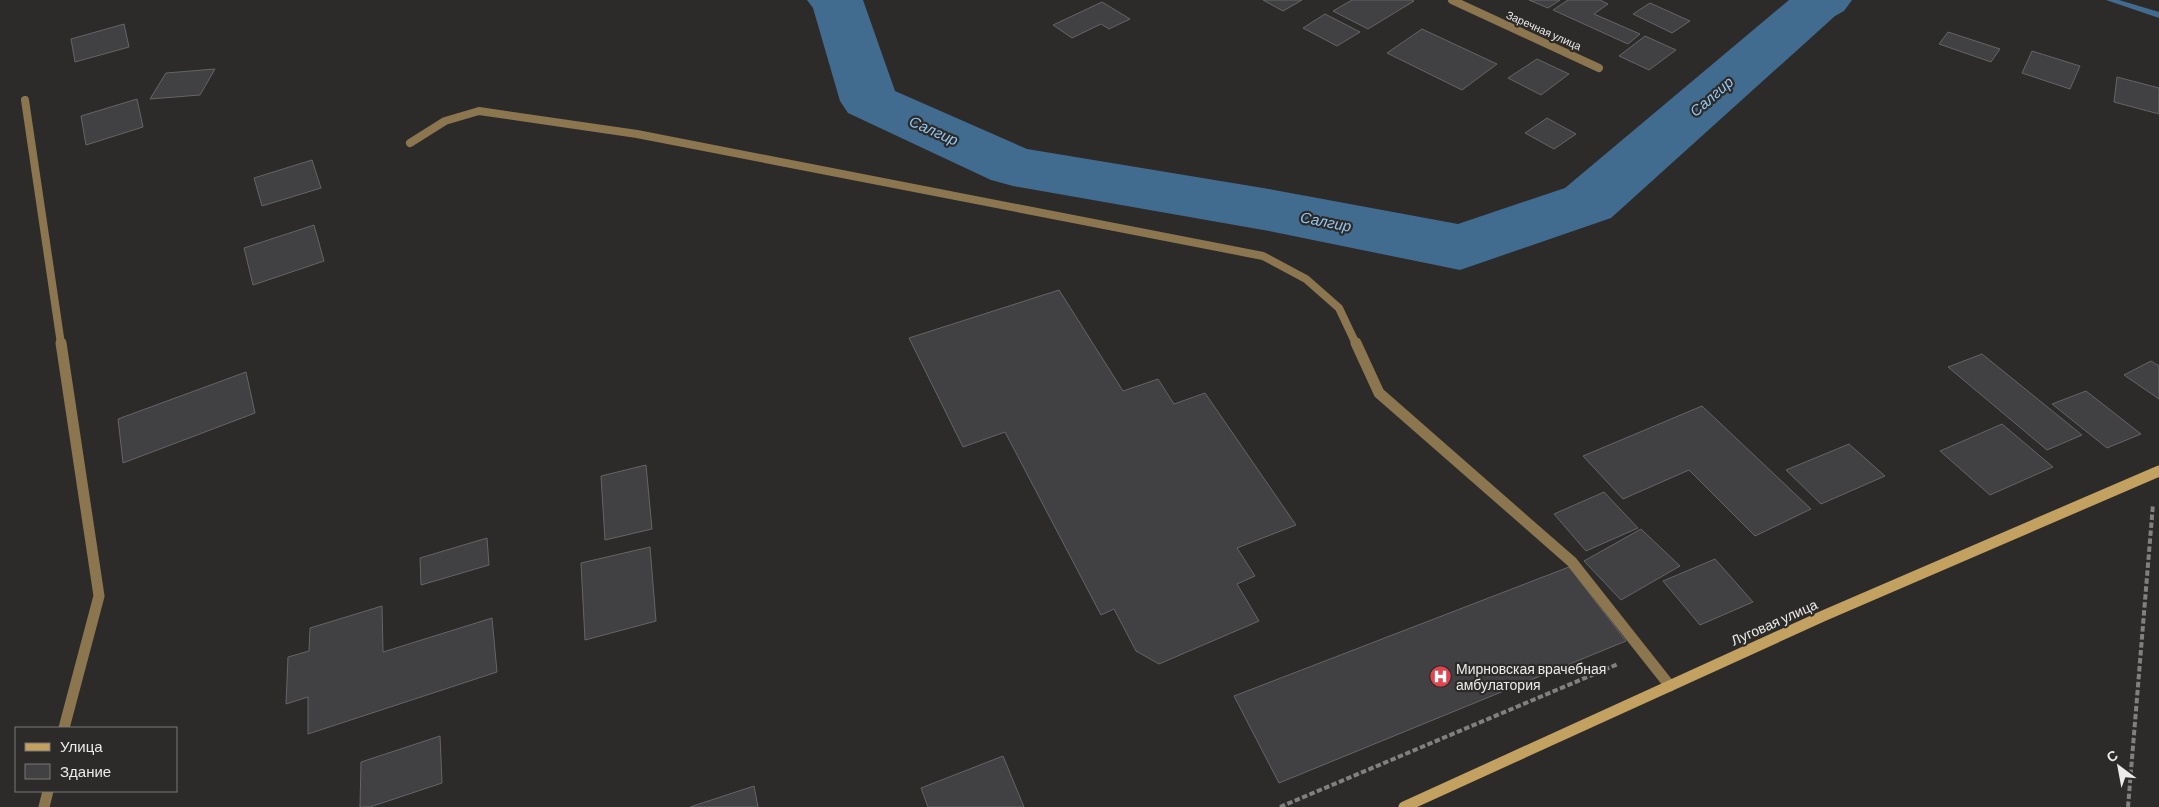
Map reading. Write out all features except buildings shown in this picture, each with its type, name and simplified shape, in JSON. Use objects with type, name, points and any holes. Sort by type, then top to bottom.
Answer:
[{"type":"main road","name":"Луговая улица","points":[[1404,807],[1822,616],[2157,472]]},
{"type":"street","name":"Заречная улица","points":[[1452,0],[1599,68]]},
{"type":"street","points":[[25,100],[98,596],[64,727]]},
{"type":"street","points":[[410,143],[445,121],[479,111],[498,113],[637,134],[1263,256],[1306,279],[1339,308],[1379,393],[1572,562],[1670,686]]},
{"type":"street","points":[[44,807],[48,792]]},
{"type":"path","points":[[2128,807],[2157,472]]},
{"type":"path","points":[[1280,807],[1644,653]]},
{"type":"waterway","name":"Салгир","points":[[834,0],[838,3],[869,101],[1013,166],[1269,210],[1460,247],[1588,203],[1816,5],[1825,0]]},
{"type":"waterway","points":[[2110,0],[2159,15]]},
{"type":"place","name":"Мирновская врачебная амбулатория","points":[[1440,676]]}]
